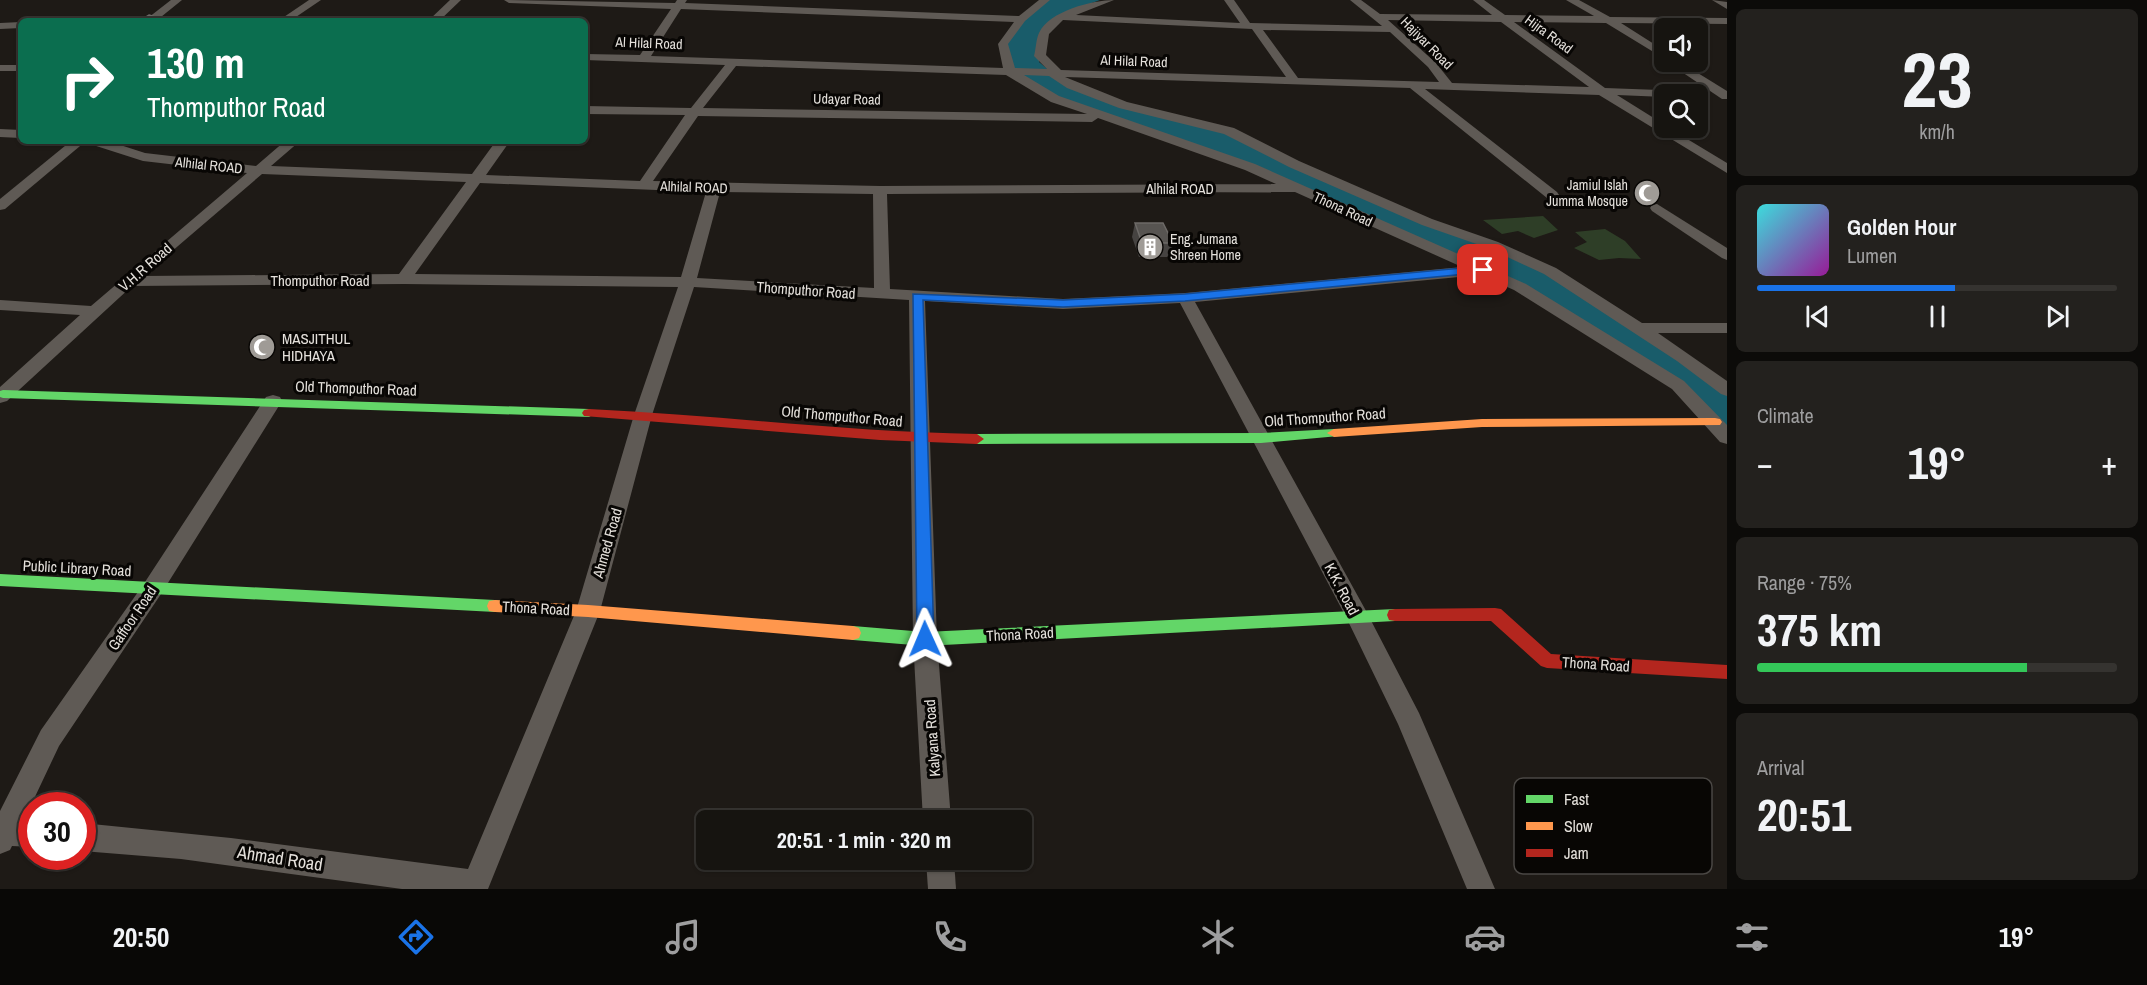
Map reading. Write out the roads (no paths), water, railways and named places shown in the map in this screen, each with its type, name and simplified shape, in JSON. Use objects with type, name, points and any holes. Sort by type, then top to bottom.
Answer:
[{"type":"street","points":[[153,18],[177,0]]},
{"type":"street","points":[[288,18],[316,0]]},
{"type":"street","points":[[436,18],[456,0]]},
{"type":"street","points":[[508,0],[680,2],[1021,19]]},
{"type":"street","points":[[1010,72],[1004,44],[1021,19],[1046,0]]},
{"type":"street","points":[[1109,0],[1060,17],[1044,33],[1040,56],[1062,81],[1123,105],[1228,131],[1294,164],[1427,222],[1493,245],[1550,271],[1641,328],[1727,390]]},
{"type":"street","points":[[1229,0],[1295,81]]},
{"type":"street","name":"Hajiyar Road","points":[[1355,0],[1393,29],[1432,65],[1448,86]]},
{"type":"street","name":"Hijra Road","points":[[1478,0],[1604,92],[1727,169]]},
{"type":"street","points":[[1571,0],[1611,21],[1654,49]]},
{"type":"street","points":[[1717,0],[1727,6]]},
{"type":"street","points":[[644,58],[680,2]]},
{"type":"street","points":[[1060,17],[1252,27],[1393,29]]},
{"type":"street","points":[[1378,17],[1727,21]]},
{"type":"street","points":[[0,26],[18,25]]},
{"type":"street","name":"Al Hilal Road","points":[[588,57],[1654,93]]},
{"type":"street","points":[[644,185],[694,112],[734,61]]},
{"type":"street","points":[[0,68],[18,68]]},
{"type":"street","name":"Thona Road","points":[[1010,72],[1055,99],[1250,167],[1395,234],[1520,287],[1674,382],[1727,437]]},
{"type":"street","points":[[1689,72],[1726,96]]},
{"type":"street","points":[[1413,85],[1552,195]]},
{"type":"street","points":[[1708,95],[1726,96]]},
{"type":"street","name":"Udayar Road","points":[[588,110],[1109,119]]},
{"type":"street","points":[[0,134],[18,134]]},
{"type":"street","points":[[0,207],[75,144]]},
{"type":"street","name":"Alhilal ROAD","points":[[103,144],[143,157],[258,170],[714,188],[880,190],[1298,188]]},
{"type":"street","name":"V.H.R Road","points":[[1,395],[128,281],[289,144]]},
{"type":"street","points":[[404,279],[501,144]]},
{"type":"street","name":"Ahmed Road","points":[[475,887],[588,611],[643,415],[688,282],[714,188]]},
{"type":"street","points":[[880,190],[882,295]]},
{"type":"street","points":[[1657,208],[1727,255]]},
{"type":"street","name":"Thomputhor Road","points":[[128,281],[404,279],[688,282],[1063,304],[1185,298],[1483,270]]},
{"type":"street","name":"Kalyana Road","points":[[917,297],[925,639],[936,810]]},
{"type":"street","name":"K.K. Road","points":[[1185,298],[1357,616],[1410,722],[1481,889]]},
{"type":"street","points":[[0,305],[96,310]]},
{"type":"street","points":[[1641,328],[1727,328]]},
{"type":"street","name":"Old Thomputhor Road","points":[[1,395],[273,401],[643,415],[921,439],[1261,438],[1482,423],[1715,422]]},
{"type":"street","name":"Gaffoor Road","points":[[2,836],[50,738],[153,588],[273,401]]},
{"type":"street","name":"Public Library Road","points":[[0,580],[153,588]]},
{"type":"street","name":"Thona Road","points":[[153,588],[588,611],[925,639],[1357,616],[1495,614],[1547,661],[1727,672]]},
{"type":"street","points":[[2,836],[18,835]]},
{"type":"street","name":"Ahmad Road","points":[[96,838],[157,842],[277,856],[354,870],[475,887]]},
{"type":"street","points":[[941,870],[942,889]]},
{"type":"water","points":[[1047,0],[1100,0],[1067,12],[1044,33],[1039,62],[1062,81],[1119,104],[1206,124],[1560,277],[1727,390],[1727,437],[1674,382],[1518,286],[1291,185],[1055,99],[1010,69],[1004,46],[1021,19]]},
{"type":"place","name":"Jamiul Islah Jumma Mosque","points":[[1647,193]]},
{"type":"place","name":"Eng. Jumana Shreen Home","points":[[1150,247]]},
{"type":"place","name":"MASJITHUL HIDHAYA","points":[[262,347]]}]
